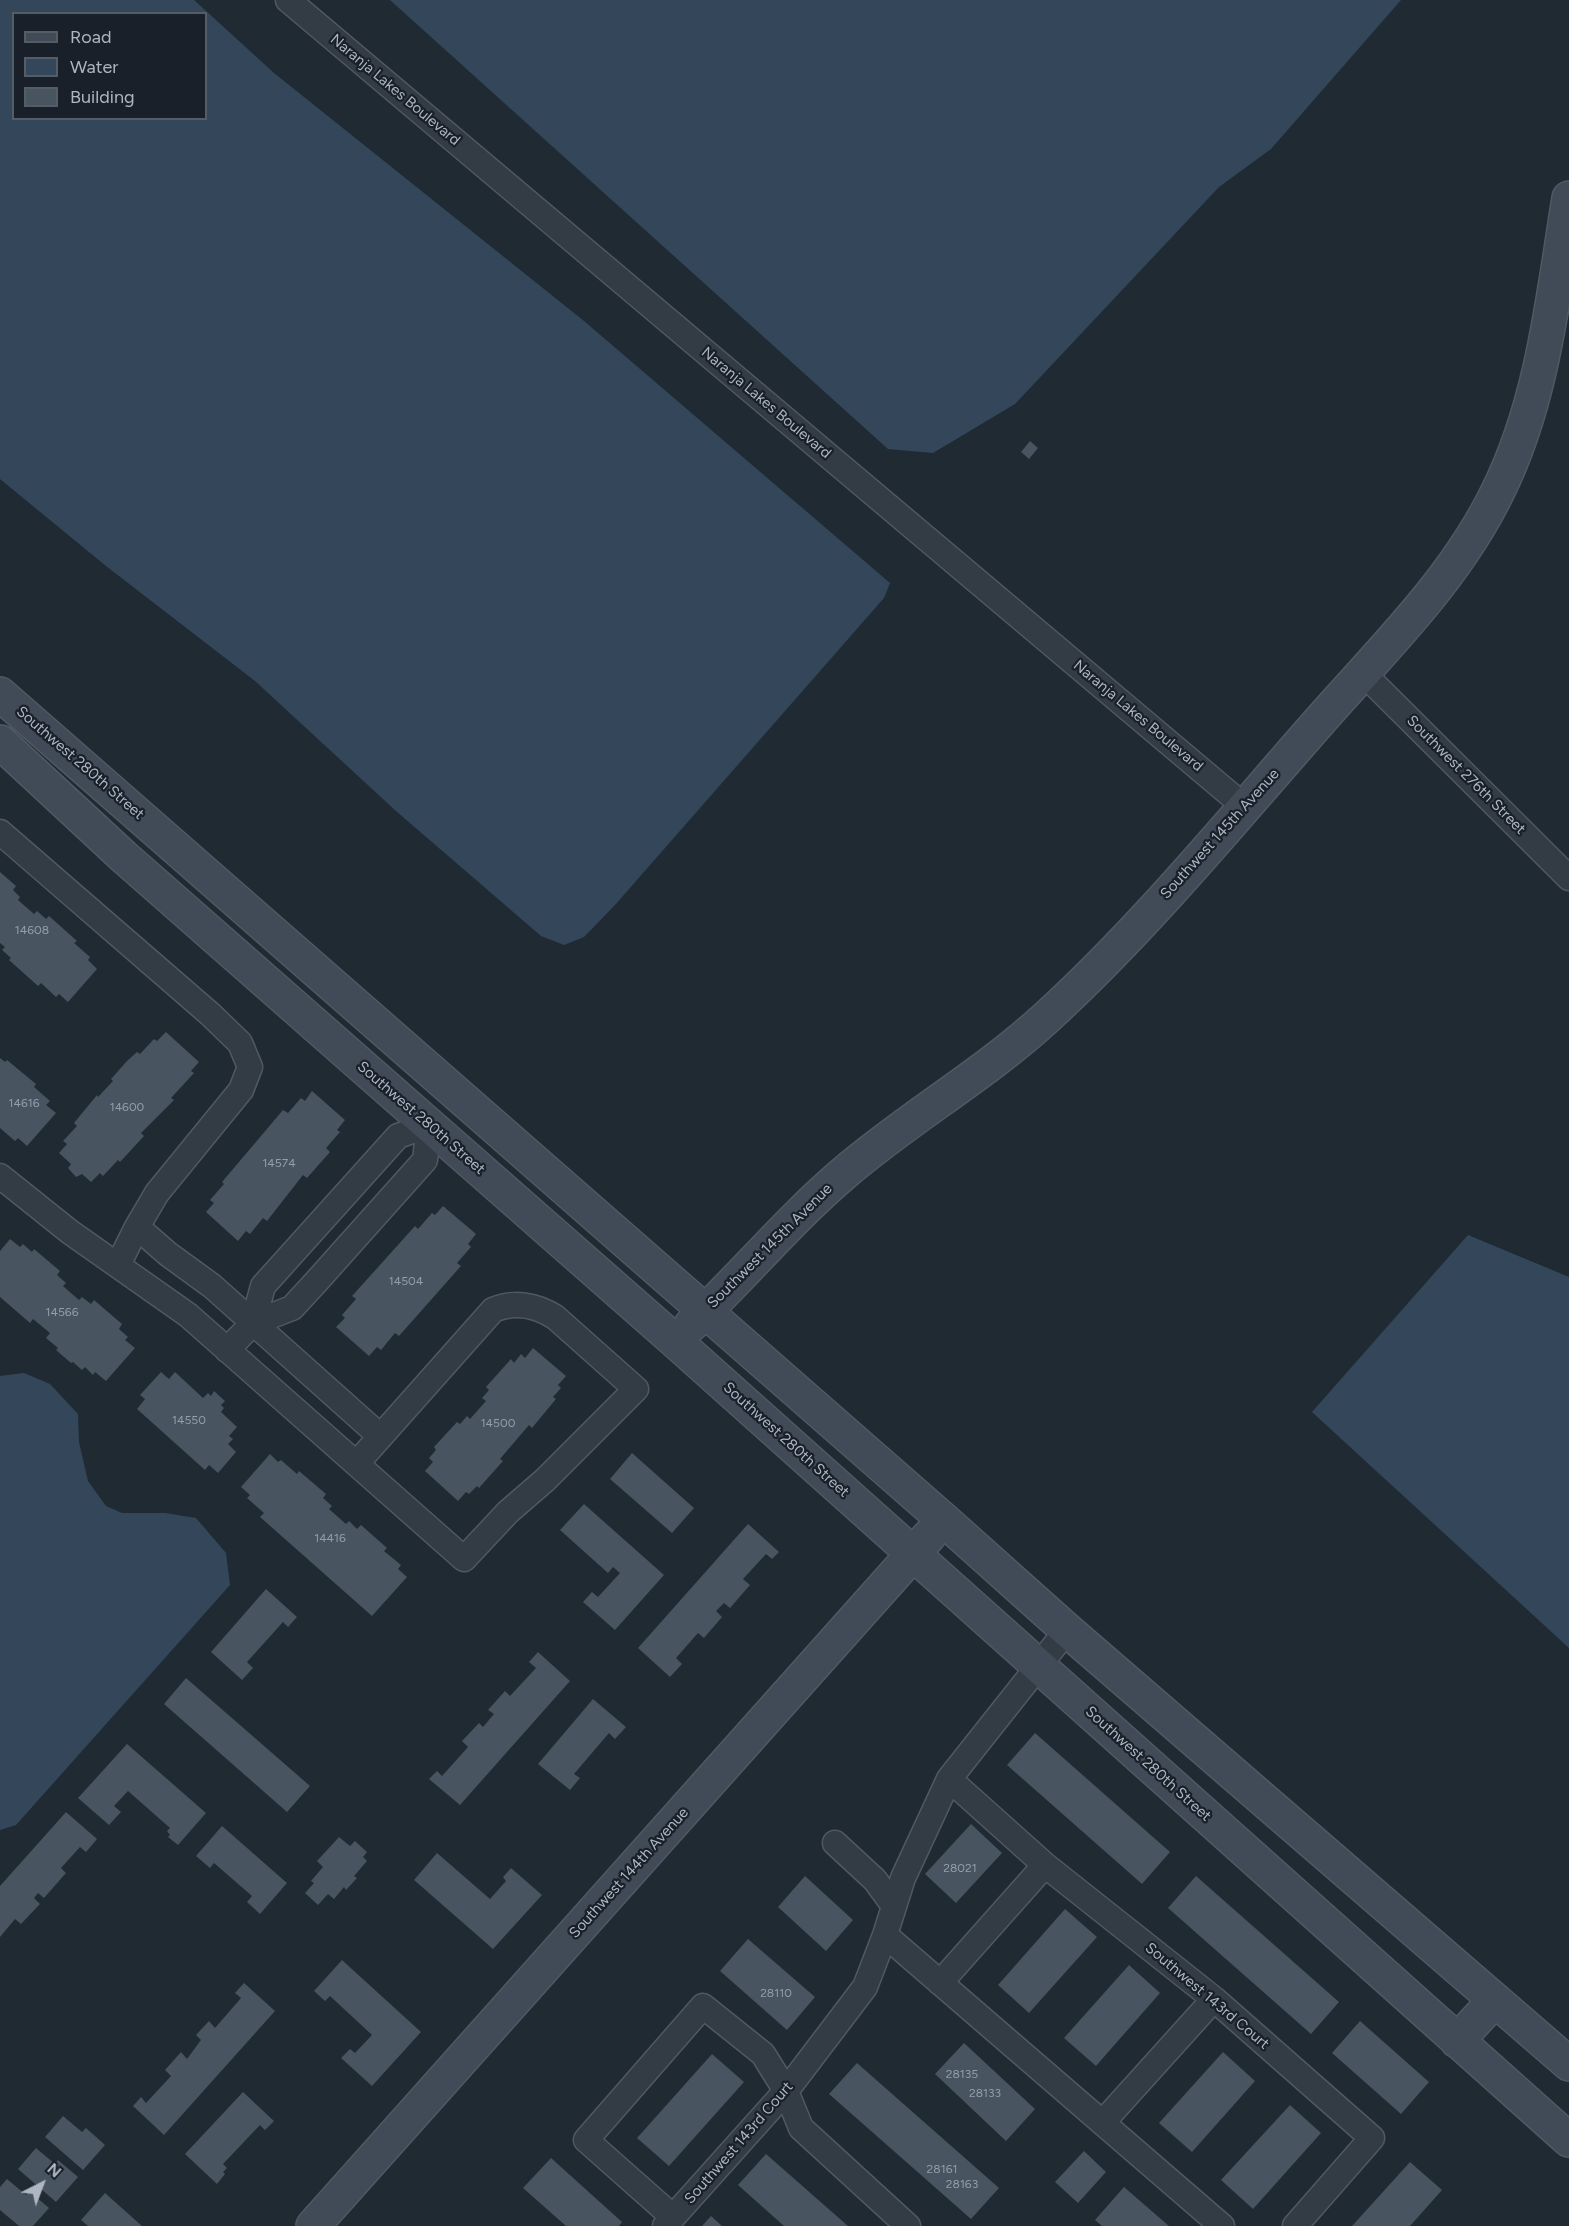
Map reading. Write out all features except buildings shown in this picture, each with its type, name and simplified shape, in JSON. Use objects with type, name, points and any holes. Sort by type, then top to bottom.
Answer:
[{"type":"street","name":"Naranja Lakes Boulevard","points":[[288,0],[1245,807]]},
{"type":"street","name":"Southwest 145th Avenue","points":[[675,1341],[782,1230],[843,1173],[908,1122],[1004,1054],[1046,1018],[1156,906],[1437,588],[1480,524],[1506,475],[1527,420],[1540,370],[1569,198]]},
{"type":"street","name":"Southwest 276th Street","points":[[1363,673],[1569,878]]},
{"type":"street","name":"Southwest 280th Street","points":[[0,694],[1067,1630],[1569,2064]]},
{"type":"street","name":"Southwest 280th Street","points":[[0,742],[93,829],[675,1341],[1569,2140]]},
{"type":"street","points":[[93,829],[118,797]]},
{"type":"street","points":[[0,832],[210,1014],[240,1043],[250,1067],[241,1090],[157,1193],[118,1265]]},
{"type":"street","points":[[253,1323],[263,1286],[398,1136],[429,1125],[460,1097]]},
{"type":"street","points":[[227,1350],[253,1323],[292,1308],[425,1160],[429,1125]]},
{"type":"street","points":[[0,1176],[69,1232],[188,1315],[464,1559],[508,1512],[545,1480],[636,1389],[555,1317],[542,1309],[505,1305],[493,1310],[357,1463]]},
{"type":"street","points":[[137,1227],[168,1254],[212,1286],[380,1436]]},
{"type":"street","name":"Southwest 144th Avenue","points":[[313,2226],[944,1520]]},
{"type":"street","name":"Southwest 143rd Court","points":[[669,2221],[786,2091],[865,1987],[903,1878],[950,1779],[1067,1630]]},
{"type":"street","name":"Southwest 143rd Court","points":[[950,1779],[1045,1865],[1214,1999],[1372,2138],[1294,2226]]},
{"type":"street","points":[[835,1843],[874,1880],[894,1906]]},
{"type":"street","points":[[1287,1888],[1323,1852]]},
{"type":"street","points":[[940,1983],[1045,1865]]},
{"type":"street","points":[[885,1935],[1222,2226]]},
{"type":"street","points":[[1103,2122],[1214,1999]]},
{"type":"street","points":[[1457,2041],[1495,2000]]},
{"type":"street","points":[[669,2221],[586,2140],[703,2006],[763,2054],[786,2091],[801,2128],[908,2226]]},
{"type":"water","points":[[0,0],[194,0],[274,73],[584,321],[890,583],[884,598],[615,905],[584,937],[564,945],[541,936],[396,811],[255,681],[106,566],[0,479]]},
{"type":"water","points":[[390,0],[1401,0],[1271,149],[1219,187],[1015,404],[933,453],[888,449]]},
{"type":"water","points":[[1468,1235],[1569,1277],[1569,1648],[1312,1412]]},
{"type":"water","points":[[24,1373],[50,1384],[78,1414],[79,1442],[88,1481],[106,1506],[122,1513],[165,1513],[196,1518],[226,1553],[230,1585],[16,1825],[0,1830],[0,1376]]}]
